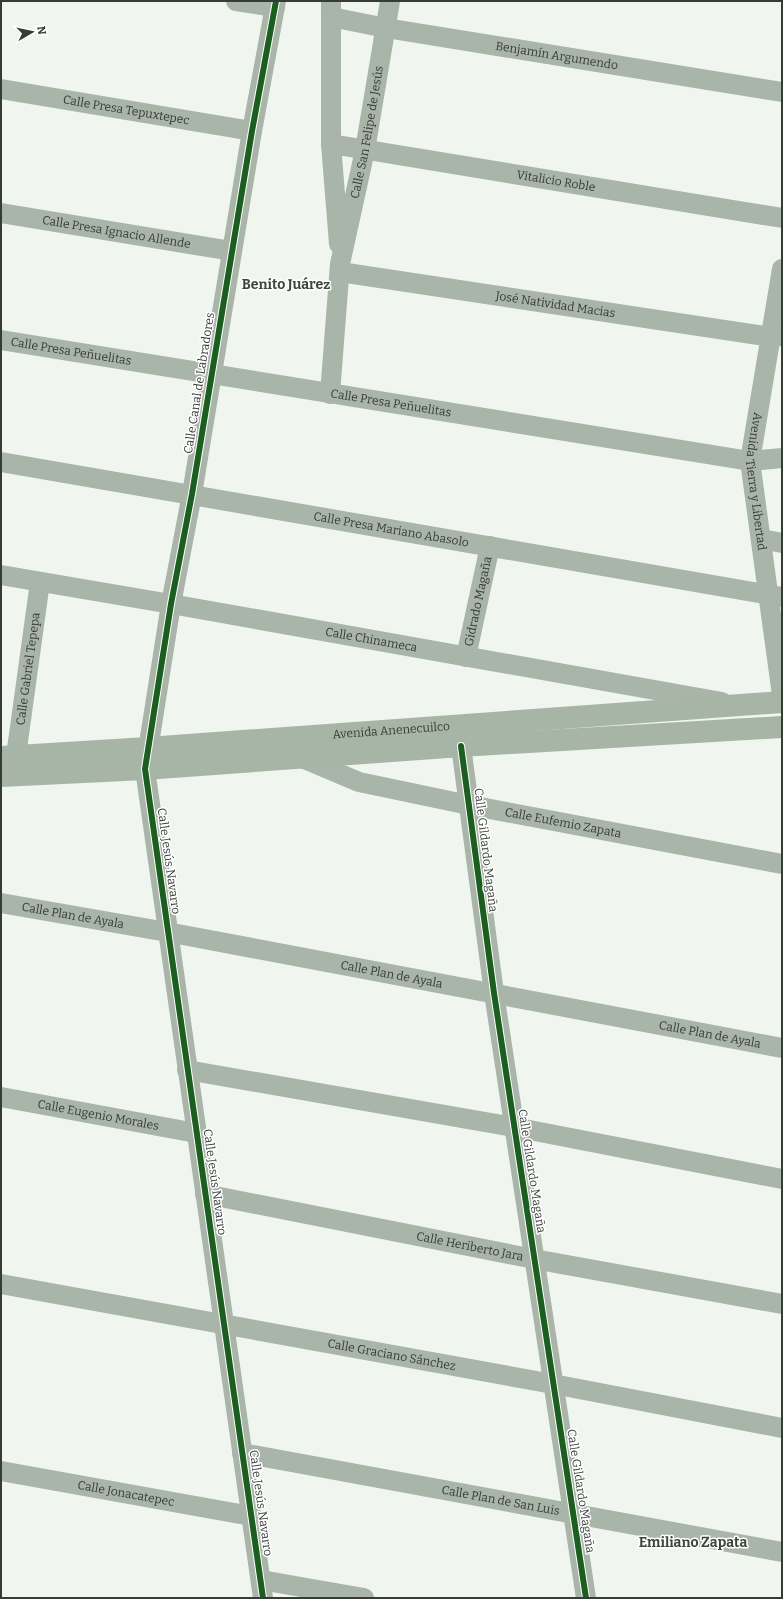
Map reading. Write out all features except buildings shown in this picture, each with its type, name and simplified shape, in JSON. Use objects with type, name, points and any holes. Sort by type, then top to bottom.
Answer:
[{"type":"main road","name":"Avenida Anenecuilco","points":[[1,776],[146,759],[782,702]]},
{"type":"main road","name":"Avenida Anenecuilco","points":[[8,756],[146,759],[302,758],[461,746],[782,727]]},
{"type":"street","points":[[236,1],[276,4]]},
{"type":"street","name":"Calle San Felipe de Jesús","points":[[330,394],[340,268],[365,150],[390,1]]},
{"type":"street","name":"Calle Canal de Labradores","points":[[146,759],[170,604],[192,494],[252,131],[276,4]]},
{"type":"street","name":"Calle San Felipe de Jesús","points":[[331,9],[330,144],[340,268]]},
{"type":"street","name":"Benjamín Argumendo","points":[[331,9],[386,28],[782,92]]},
{"type":"street","name":"Calle Presa Tepuxtepec","points":[[1,89],[252,131]]},
{"type":"street","name":"Vitalicio Roble","points":[[330,144],[782,218]]},
{"type":"street","name":"Calle Presa Ignacio Allende","points":[[1,213],[232,251]]},
{"type":"street","name":"José Natividad Macias","points":[[340,268],[776,337]]},
{"type":"street","name":"Avenida Tierra y Libertad","points":[[782,269],[776,337],[750,460],[762,539],[776,596],[782,695]]},
{"type":"street","name":"Calle Presa Peñuelitas","points":[[1,340],[330,394],[750,460],[782,458]]},
{"type":"street","name":"Calle Presa Mariano Abasolo","points":[[1,462],[776,596]]},
{"type":"street","points":[[762,539],[782,543]]},
{"type":"street","name":"Gidrado Magaña","points":[[466,657],[490,546]]},
{"type":"street","name":"Calle Chinameca","points":[[1,576],[170,604],[742,706]]},
{"type":"street","name":"Calle Gabriel Tepepa","points":[[8,756],[40,582]]},
{"type":"street","name":"Calle Gildardo Magaña","points":[[461,746],[494,993],[586,1598]]},
{"type":"street","name":"Calle Eufemio Zapata","points":[[302,758],[359,782],[469,805],[782,864]]},
{"type":"street","name":"Calle Jesús Navarro","points":[[146,759],[167,932],[262,1589]]},
{"type":"street","name":"Calle Plan de Ayala","points":[[1,903],[167,932],[782,1048]]},
{"type":"street","points":[[187,1070],[514,1127],[782,1179]]},
{"type":"street","name":"Calle Eugenio Morales","points":[[1,1097],[196,1133]]},
{"type":"street","name":"Calle Heriberto Jara","points":[[205,1194],[534,1259],[782,1304]]},
{"type":"street","name":"Calle Graciano Sánchez","points":[[1,1284],[553,1384],[782,1428]]},
{"type":"street","name":"Calle Plan de San Luis","points":[[242,1453],[573,1512],[782,1552]]},
{"type":"street","name":"Calle Jonacatepec","points":[[1,1471],[252,1516]]},
{"type":"street","points":[[262,1589],[364,1598]]},
{"type":"cycle path","points":[[263,1598],[145,769],[171,604],[192,494],[252,131],[276,1]]},
{"type":"cycle path","points":[[461,746],[494,993],[586,1598]]},
{"type":"district","name":"Benito Juárez","points":[[286,284]]},
{"type":"district","name":"Emiliano Zapata","points":[[693,1542]]}]
